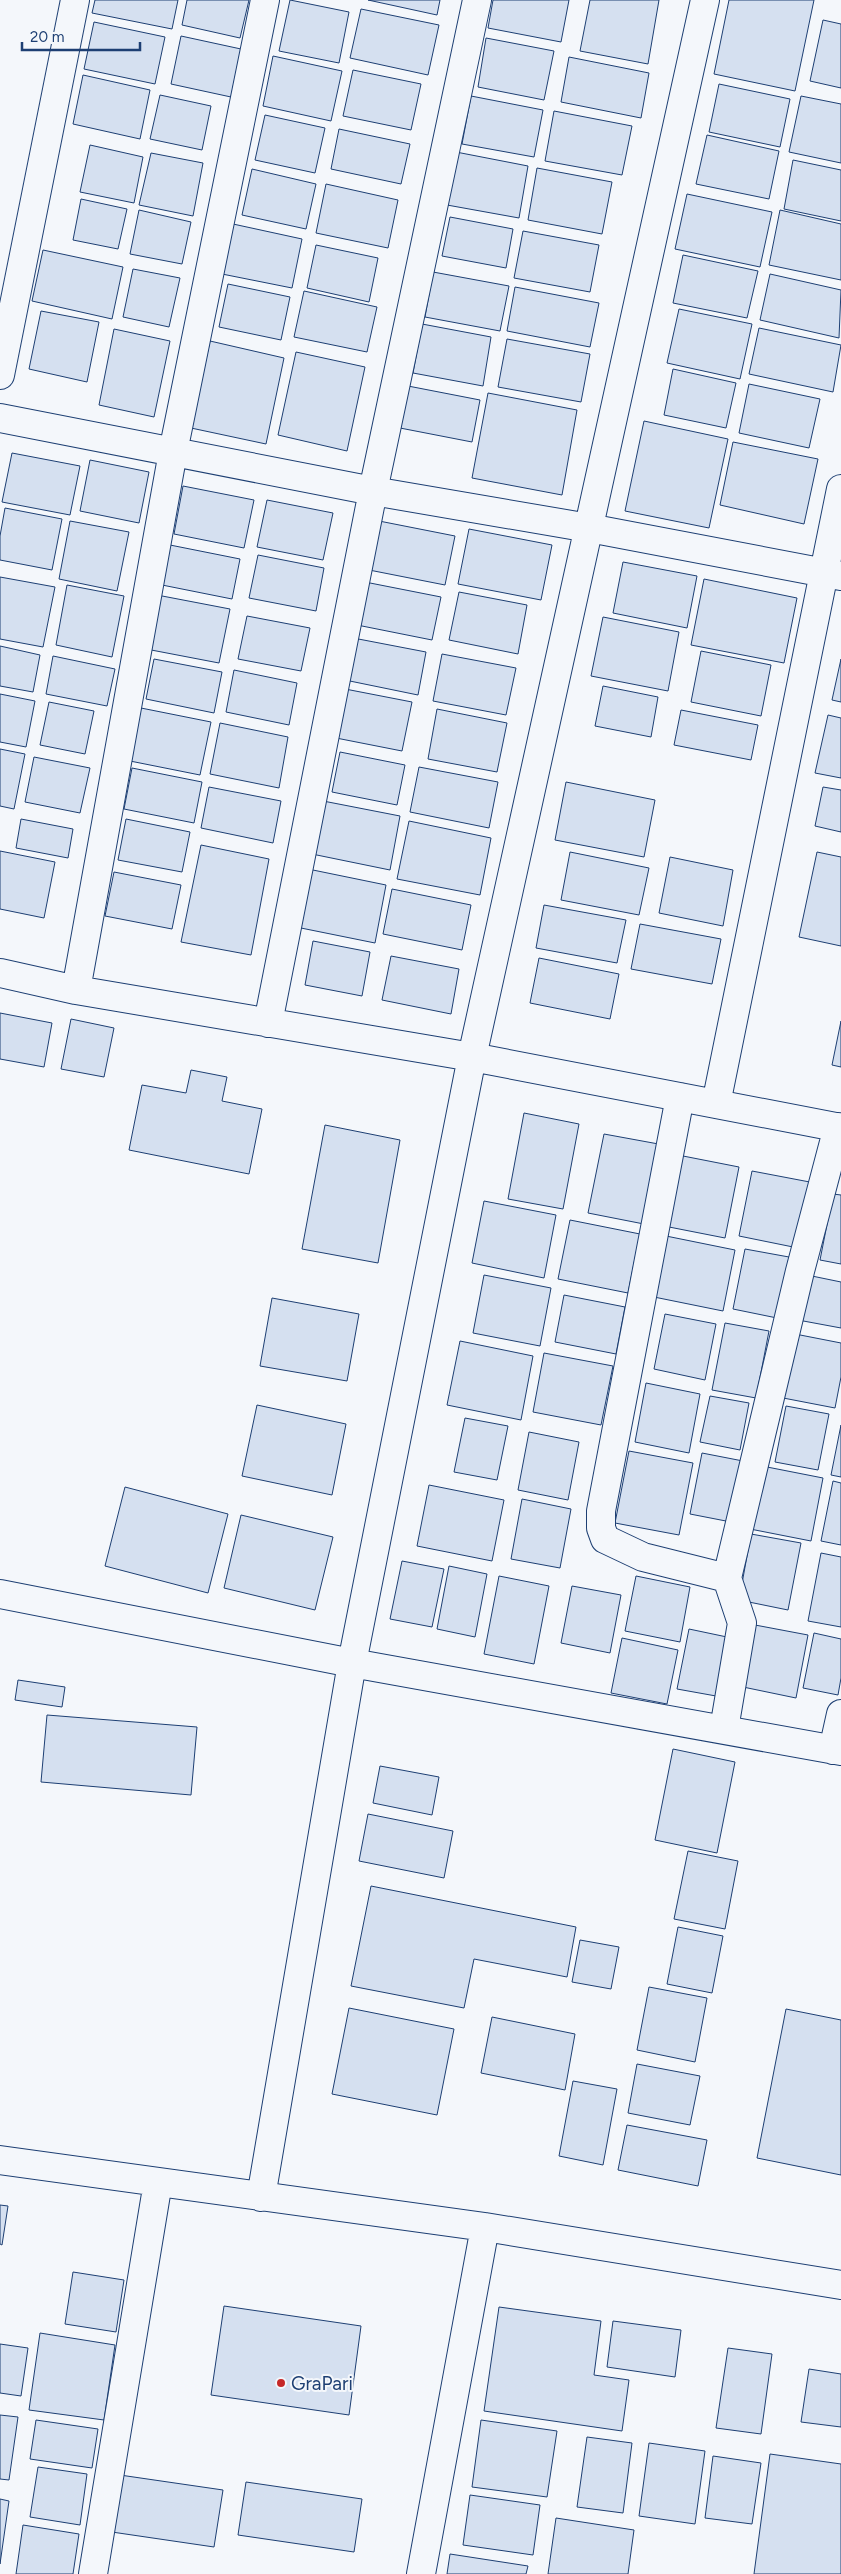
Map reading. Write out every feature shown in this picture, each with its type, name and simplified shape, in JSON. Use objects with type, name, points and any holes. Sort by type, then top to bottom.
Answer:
[{"type":"street","points":[[0,375],[76,0]]},
{"type":"street","points":[[76,990],[174,452],[265,0]]},
{"type":"street","points":[[268,1023],[373,491],[477,0]]},
{"type":"street","points":[[261,2197],[352,1663],[472,1057],[704,0]]},
{"type":"street","points":[[0,418],[373,491],[589,528],[832,575]]},
{"type":"street","points":[[716,1104],[832,575],[841,490]]},
{"type":"street","points":[[0,973],[76,990],[472,1057],[840,1128],[800,1271],[727,1578],[742,1623],[724,1729]]},
{"type":"street","points":[[680,1097],[621,1400],[601,1510],[601,1528],[605,1539],[643,1557],[727,1578]]},
{"type":"street","points":[[0,1594],[352,1663],[837,1750],[841,1714]]},
{"type":"street","points":[[0,2160],[485,2227],[841,2285]]},
{"type":"street","points":[[93,2574],[158,2182]]},
{"type":"street","points":[[421,2574],[485,2227]]},
{"type":"building","points":[[95,0],[178,0],[172,29],[92,13]]},
{"type":"building","points":[[187,0],[249,0],[240,38],[182,25]]},
{"type":"building","points":[[290,0],[349,12],[339,63],[279,51]]},
{"type":"building","points":[[368,0],[440,0],[437,15]]},
{"type":"building","points":[[493,0],[569,0],[561,42],[488,28]]},
{"type":"building","points":[[590,0],[659,0],[648,64],[580,51]]},
{"type":"building","points":[[729,0],[814,0],[795,91],[714,74]]},
{"type":"building","points":[[361,9],[439,25],[428,75],[350,58]]},
{"type":"building","points":[[823,20],[841,24],[841,88],[810,81]]},
{"type":"building","points":[[94,22],[165,37],[155,84],[84,69]]},
{"type":"building","points":[[181,36],[241,49],[231,97],[171,84]]},
{"type":"building","points":[[486,38],[554,51],[544,100],[478,87]]},
{"type":"building","points":[[273,56],[342,71],[331,121],[263,106]]},
{"type":"building","points":[[569,57],[649,73],[641,118],[561,102]]},
{"type":"building","points":[[353,70],[421,84],[411,130],[343,116]]},
{"type":"building","points":[[83,75],[150,90],[140,139],[73,124]]},
{"type":"building","points":[[719,84],[790,99],[780,147],[709,132]]},
{"type":"building","points":[[160,95],[211,106],[202,150],[150,139]]},
{"type":"building","points":[[471,96],[543,110],[534,157],[462,144]]},
{"type":"building","points":[[801,96],[841,104],[841,163],[789,152]]},
{"type":"building","points":[[554,111],[632,126],[622,175],[545,161]]},
{"type":"building","points":[[265,115],[325,128],[315,173],[255,160]]},
{"type":"building","points":[[339,129],[410,144],[401,184],[331,169]]},
{"type":"building","points":[[707,135],[779,151],[769,199],[696,184]]},
{"type":"building","points":[[90,145],[143,157],[134,203],[80,192]]},
{"type":"building","points":[[456,152],[528,166],[519,218],[447,205]]},
{"type":"building","points":[[151,153],[203,163],[193,216],[139,205]]},
{"type":"building","points":[[793,160],[841,170],[841,221],[784,209]]},
{"type":"building","points":[[537,168],[612,182],[602,234],[528,220]]},
{"type":"building","points":[[252,169],[316,184],[306,229],[242,215]]},
{"type":"building","points":[[326,184],[398,200],[388,248],[316,233]]},
{"type":"building","points":[[687,194],[772,212],[760,267],[675,249]]},
{"type":"building","points":[[81,199],[127,209],[118,249],[73,240]]},
{"type":"building","points":[[139,210],[191,222],[182,264],[130,254]]},
{"type":"building","points":[[780,210],[841,224],[841,280],[769,265]]},
{"type":"building","points":[[450,217],[513,229],[506,268],[442,256]]},
{"type":"building","points":[[233,224],[302,239],[292,288],[222,274]]},
{"type":"building","points":[[523,231],[599,245],[590,292],[514,278]]},
{"type":"building","points":[[316,245],[378,258],[369,302],[307,288]]},
{"type":"building","points":[[43,250],[123,267],[112,319],[32,301]]},
{"type":"building","points":[[683,255],[758,271],[747,318],[673,303]]},
{"type":"building","points":[[133,269],[180,278],[169,327],[123,317]]},
{"type":"building","points":[[433,272],[509,286],[500,331],[425,317]]},
{"type":"building","points":[[770,274],[841,290],[839,338],[760,320]]},
{"type":"building","points":[[228,284],[290,297],[281,340],[219,327]]},
{"type":"building","points":[[515,287],[599,303],[590,347],[507,331]]},
{"type":"building","points":[[304,291],[377,307],[367,352],[294,337]]},
{"type":"building","points":[[679,309],[752,324],[740,379],[667,363]]},
{"type":"building","points":[[41,311],[99,322],[87,382],[29,369]]},
{"type":"building","points":[[422,324],[491,337],[483,386],[413,373]]},
{"type":"building","points":[[759,328],[841,345],[833,392],[749,374]]},
{"type":"building","points":[[114,329],[170,341],[154,417],[99,405]]},
{"type":"building","points":[[507,339],[590,354],[581,402],[498,387]]},
{"type":"building","points":[[210,341],[284,358],[266,444],[191,428]]},
{"type":"building","points":[[296,352],[365,367],[347,451],[278,435]]},
{"type":"building","points":[[673,369],[736,383],[726,428],[664,415]]},
{"type":"building","points":[[749,384],[820,399],[809,448],[739,433]]},
{"type":"building","points":[[408,386],[480,400],[472,442],[400,428]]},
{"type":"building","points":[[488,393],[577,410],[562,495],[472,478]]},
{"type":"building","points":[[644,421],[728,439],[709,528],[625,511]]},
{"type":"building","points":[[733,442],[818,459],[804,524],[720,505]]},
{"type":"building","points":[[12,453],[80,466],[70,515],[2,502]]},
{"type":"building","points":[[90,460],[149,472],[139,523],[80,511]]},
{"type":"building","points":[[183,486],[254,500],[244,548],[174,534]]},
{"type":"building","points":[[267,500],[333,513],[323,560],[257,547]]},
{"type":"building","points":[[5,508],[62,519],[52,570],[0,560],[0,536]]},
{"type":"building","points":[[374,520],[455,536],[445,585],[364,569]]},
{"type":"building","points":[[70,521],[129,532],[117,591],[59,579]]},
{"type":"building","points":[[469,529],[552,545],[541,600],[458,584]]},
{"type":"building","points":[[170,545],[240,559],[232,599],[162,585]]},
{"type":"building","points":[[258,555],[324,568],[316,611],[249,598]]},
{"type":"building","points":[[623,562],[697,576],[687,628],[613,613]]},
{"type":"building","points":[[0,577],[55,587],[43,647],[0,639]]},
{"type":"building","points":[[704,579],[797,598],[784,663],[691,645]]},
{"type":"building","points":[[365,582],[441,597],[432,640],[357,625]]},
{"type":"building","points":[[67,585],[124,596],[112,657],[56,645]]},
{"type":"building","points":[[459,592],[527,605],[518,654],[449,640]]},
{"type":"building","points":[[157,595],[230,609],[219,663],[146,649]]},
{"type":"building","points":[[247,616],[310,628],[301,671],[238,659]]},
{"type":"building","points":[[603,617],[679,632],[668,691],[591,676]]},
{"type":"building","points":[[348,637],[426,652],[418,695],[340,679]]},
{"type":"building","points":[[0,646],[40,655],[33,692],[0,686]]},
{"type":"building","points":[[701,651],[771,665],[761,716],[691,702]]},
{"type":"building","points":[[442,654],[516,668],[506,715],[433,701]]},
{"type":"building","points":[[53,656],[115,669],[107,706],[46,694]]},
{"type":"building","points":[[154,659],[222,672],[214,713],[146,699]]},
{"type":"building","points":[[841,659],[841,702],[832,700]]},
{"type":"building","points":[[234,670],[297,683],[289,725],[226,712]]},
{"type":"building","points":[[603,686],[658,697],[651,737],[595,726]]},
{"type":"building","points":[[340,688],[412,702],[402,751],[331,737]]},
{"type":"building","points":[[0,694],[35,701],[26,747],[0,742]]},
{"type":"building","points":[[49,702],[94,711],[85,754],[40,745]]},
{"type":"building","points":[[141,708],[211,722],[200,775],[130,761]]},
{"type":"building","points":[[437,709],[507,723],[497,772],[428,759]]},
{"type":"building","points":[[681,710],[758,725],[751,760],[674,745]]},
{"type":"building","points":[[828,715],[841,718],[841,778],[815,773]]},
{"type":"building","points":[[220,723],[288,737],[279,788],[210,774]]},
{"type":"building","points":[[0,749],[25,754],[14,809],[0,806]]},
{"type":"building","points":[[340,752],[405,765],[397,805],[332,792]]},
{"type":"building","points":[[34,757],[90,768],[80,813],[25,802]]},
{"type":"building","points":[[419,767],[498,782],[489,828],[410,812]]},
{"type":"building","points":[[132,768],[202,782],[194,823],[124,809]]},
{"type":"building","points":[[566,782],[655,800],[644,857],[555,840]]},
{"type":"building","points":[[209,787],[281,801],[273,843],[201,828]]},
{"type":"building","points":[[823,787],[841,790],[841,832],[815,826]]},
{"type":"building","points":[[318,800],[400,816],[390,870],[307,853]]},
{"type":"building","points":[[21,819],[73,829],[68,858],[16,848]]},
{"type":"building","points":[[126,819],[190,832],[182,872],[118,860]]},
{"type":"building","points":[[409,821],[491,838],[480,895],[397,879]]},
{"type":"building","points":[[201,845],[269,859],[251,955],[181,942]]},
{"type":"building","points":[[0,851],[55,862],[44,918],[0,909]]},
{"type":"building","points":[[570,852],[649,868],[639,915],[561,900]]},
{"type":"building","points":[[817,852],[841,857],[841,946],[799,937]]},
{"type":"building","points":[[670,857],[733,870],[723,926],[659,913]]},
{"type":"building","points":[[308,869],[386,885],[375,943],[296,927]]},
{"type":"building","points":[[114,872],[181,885],[172,929],[105,916]]},
{"type":"building","points":[[392,889],[471,905],[462,950],[383,934]]},
{"type":"building","points":[[544,905],[626,920],[617,963],[536,948]]},
{"type":"building","points":[[640,924],[721,939],[712,984],[631,969]]},
{"type":"building","points":[[313,941],[370,952],[362,996],[305,985]]},
{"type":"building","points":[[391,956],[459,969],[451,1014],[382,1000]]},
{"type":"building","points":[[539,958],[619,974],[610,1019],[530,1003]]},
{"type":"building","points":[[0,1013],[52,1023],[44,1067],[0,1059]]},
{"type":"building","points":[[71,1019],[114,1028],[104,1077],[61,1069]]},
{"type":"building","points":[[841,1021],[841,1067],[832,1065]]},
{"type":"building","points":[[191,1070],[227,1077],[222,1101],[262,1109],[249,1174],[129,1150],[142,1085],[186,1093]]},
{"type":"building","points":[[524,1113],[579,1124],[563,1209],[508,1199]]},
{"type":"building","points":[[325,1125],[400,1140],[378,1263],[302,1249]]},
{"type":"building","points":[[604,1134],[664,1145],[649,1225],[588,1213]]},
{"type":"building","points":[[678,1155],[739,1167],[725,1238],[664,1226]]},
{"type":"building","points":[[752,1171],[815,1183],[803,1249],[739,1236]]},
{"type":"building","points":[[833,1194],[841,1195],[841,1264],[820,1260]]},
{"type":"building","points":[[484,1201],[556,1215],[544,1278],[472,1263]]},
{"type":"building","points":[[570,1220],[640,1234],[628,1293],[558,1279]]},
{"type":"building","points":[[666,1236],[735,1250],[723,1311],[654,1297]]},
{"type":"building","points":[[745,1249],[789,1257],[777,1318],[733,1309]]},
{"type":"building","points":[[484,1275],[551,1288],[540,1346],[473,1333]]},
{"type":"building","points":[[807,1275],[841,1282],[841,1328],[798,1320]]},
{"type":"building","points":[[564,1295],[625,1307],[616,1354],[555,1342]]},
{"type":"building","points":[[272,1298],[359,1314],[347,1381],[260,1366]]},
{"type":"building","points":[[665,1314],[716,1324],[705,1380],[654,1369]]},
{"type":"building","points":[[725,1323],[769,1331],[756,1398],[712,1390]]},
{"type":"building","points":[[790,1333],[841,1343],[841,1377],[835,1408],[778,1397]]},
{"type":"building","points":[[460,1341],[533,1356],[521,1420],[447,1405]]},
{"type":"building","points":[[544,1353],[613,1366],[601,1425],[533,1412]]},
{"type":"building","points":[[646,1383],[700,1394],[689,1453],[635,1442]]},
{"type":"building","points":[[710,1396],[749,1403],[740,1450],[700,1442]]},
{"type":"building","points":[[257,1405],[346,1424],[332,1495],[242,1476]]},
{"type":"building","points":[[786,1406],[829,1414],[818,1470],[775,1462]]},
{"type":"building","points":[[465,1418],[508,1426],[497,1480],[454,1472]]},
{"type":"building","points":[[841,1425],[841,1477],[831,1475]]},
{"type":"building","points":[[529,1432],[579,1442],[568,1500],[518,1490]]},
{"type":"building","points":[[629,1451],[693,1463],[679,1535],[615,1523]]},
{"type":"building","points":[[702,1453],[743,1461],[731,1522],[690,1514]]},
{"type":"building","points":[[762,1466],[823,1478],[811,1541],[750,1529]]},
{"type":"building","points":[[833,1481],[841,1483],[841,1545],[821,1541]]},
{"type":"building","points":[[429,1485],[504,1500],[492,1561],[417,1546]]},
{"type":"building","points":[[125,1487],[228,1514],[208,1593],[105,1566]]},
{"type":"building","points":[[522,1499],[571,1509],[560,1568],[511,1559]]},
{"type":"building","points":[[241,1515],[333,1537],[315,1610],[224,1588]]},
{"type":"building","points":[[751,1534],[801,1543],[788,1610],[739,1600]]},
{"type":"building","points":[[821,1553],[841,1557],[841,1627],[808,1621]]},
{"type":"building","points":[[402,1561],[444,1569],[432,1627],[390,1619]]},
{"type":"building","points":[[449,1566],[487,1574],[475,1637],[437,1629]]},
{"type":"building","points":[[499,1576],[549,1586],[534,1664],[484,1654]]},
{"type":"building","points":[[636,1576],[690,1587],[680,1642],[625,1631]]},
{"type":"building","points":[[572,1586],[621,1595],[610,1653],[561,1643]]},
{"type":"building","points":[[755,1625],[808,1635],[796,1698],[743,1687]]},
{"type":"building","points":[[689,1629],[727,1637],[716,1696],[677,1689]]},
{"type":"building","points":[[814,1633],[841,1639],[841,1678],[838,1695],[803,1688]]},
{"type":"building","points":[[622,1638],[678,1650],[667,1704],[611,1693]]},
{"type":"building","points":[[18,1680],[65,1687],[62,1707],[15,1700]]},
{"type":"building","points":[[47,1715],[197,1727],[191,1795],[41,1782]]},
{"type":"building","points":[[673,1749],[735,1762],[717,1853],[655,1840]]},
{"type":"building","points":[[380,1766],[439,1777],[432,1815],[373,1803]]},
{"type":"building","points":[[368,1814],[453,1831],[444,1878],[359,1861]]},
{"type":"building","points":[[688,1851],[738,1861],[725,1929],[674,1919]]},
{"type":"building","points":[[371,1886],[576,1927],[567,1977],[474,1959],[464,2008],[351,1986]]},
{"type":"building","points":[[678,1927],[723,1936],[712,1993],[667,1984]]},
{"type":"building","points":[[580,1940],[619,1947],[611,1989],[572,1982]]},
{"type":"building","points":[[649,1987],[707,1998],[695,2062],[637,2050]]},
{"type":"building","points":[[349,2008],[454,2029],[437,2115],[332,2094]]},
{"type":"building","points":[[786,2009],[841,2020],[841,2175],[757,2158]]},
{"type":"building","points":[[492,2017],[575,2034],[565,2090],[481,2073]]},
{"type":"building","points":[[637,2064],[700,2076],[690,2125],[628,2113]]},
{"type":"building","points":[[573,2081],[617,2089],[603,2165],[559,2156]]},
{"type":"building","points":[[627,2125],[707,2140],[698,2186],[618,2170]]},
{"type":"building","points":[[0,2205],[8,2206],[2,2245],[0,2244]]},
{"type":"building","points":[[73,2272],[124,2280],[116,2332],[65,2324]]},
{"type":"building","points":[[224,2306],[361,2326],[349,2415],[211,2395]]},
{"type":"building","points":[[499,2307],[601,2321],[594,2375],[629,2380],[622,2431],[484,2411]]},
{"type":"building","points":[[613,2321],[681,2330],[675,2377],[607,2367]]},
{"type":"building","points":[[40,2333],[115,2345],[104,2420],[29,2410]]},
{"type":"building","points":[[0,2344],[28,2348],[21,2396],[0,2393]]},
{"type":"building","points":[[728,2348],[772,2354],[761,2434],[716,2428]]},
{"type":"building","points":[[809,2369],[841,2374],[841,2427],[801,2422]]},
{"type":"building","points":[[0,2415],[18,2417],[9,2480],[0,2479]]},
{"type":"building","points":[[36,2420],[98,2429],[92,2468],[30,2459]]},
{"type":"building","points":[[481,2420],[557,2431],[547,2497],[472,2487]]},
{"type":"building","points":[[587,2437],[632,2443],[623,2513],[577,2507]]},
{"type":"building","points":[[649,2443],[705,2451],[695,2524],[639,2516]]},
{"type":"building","points":[[770,2454],[841,2464],[841,2574],[754,2574]]},
{"type":"building","points":[[713,2456],[761,2463],[752,2524],[705,2518]]},
{"type":"building","points":[[38,2467],[87,2474],[80,2525],[30,2517]]},
{"type":"building","points":[[113,2474],[223,2490],[214,2547],[105,2531]]},
{"type":"building","points":[[246,2482],[362,2499],[354,2552],[238,2535]]},
{"type":"building","points":[[470,2495],[540,2505],[533,2555],[463,2545]]},
{"type":"building","points":[[0,2499],[9,2501],[0,2564]]},
{"type":"building","points":[[556,2518],[634,2530],[628,2574],[548,2574]]},
{"type":"building","points":[[23,2525],[79,2534],[73,2574],[16,2574]]},
{"type":"building","points":[[450,2554],[528,2566],[526,2574],[447,2574]]},
{"type":"place","name":"GraPari","points":[[281,2383]]}]
